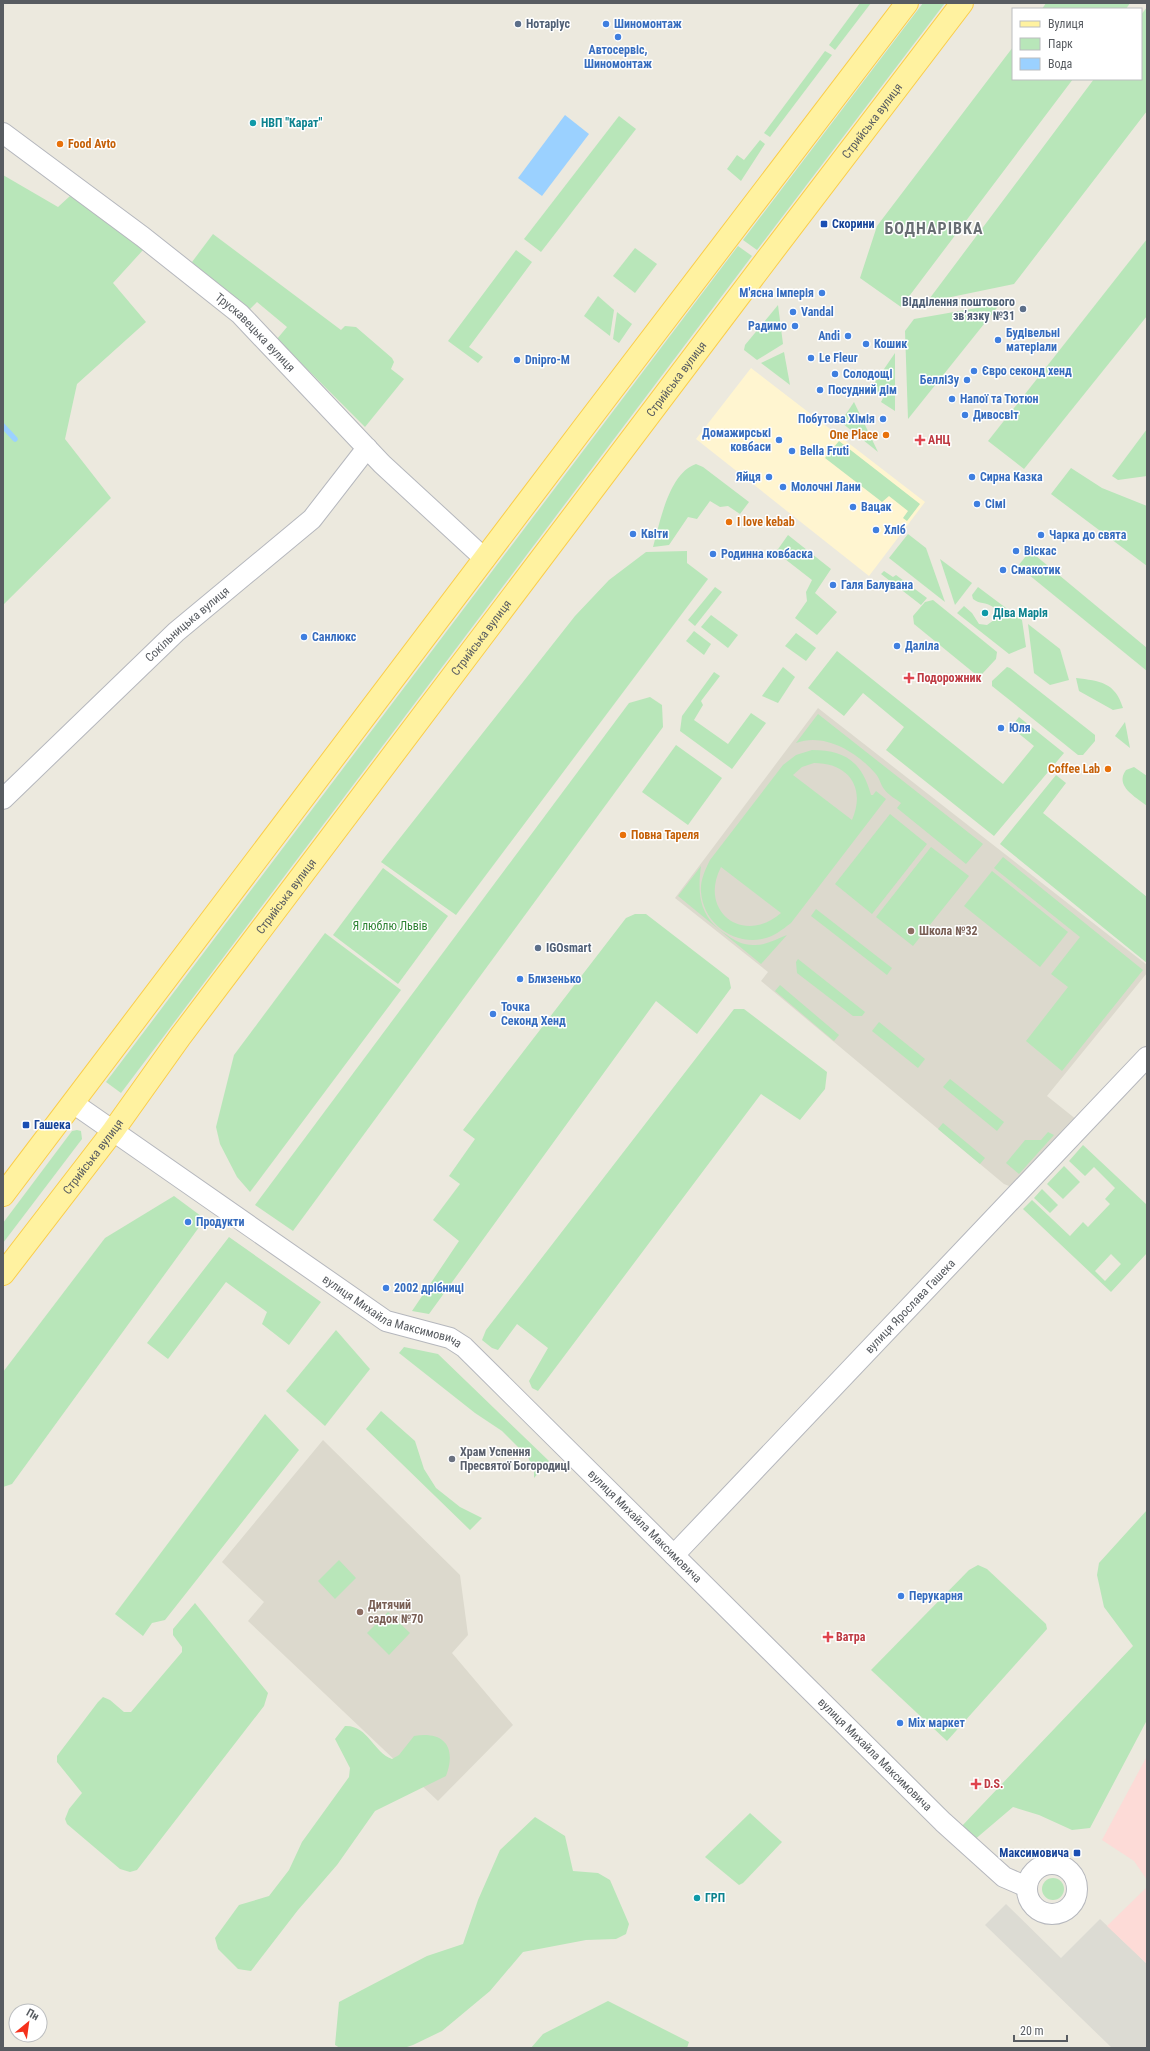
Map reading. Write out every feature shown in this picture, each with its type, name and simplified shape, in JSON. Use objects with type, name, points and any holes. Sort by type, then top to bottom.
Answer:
[{"type":"main road","points":[[3,1195],[907,3]]},
{"type":"main road","name":"Стрийська вулиця","points":[[3,1274],[113,1131],[180,1037],[762,265],[962,3]]},
{"type":"street","name":"Трускавецька вулиця","points":[[3,133],[143,237],[240,314],[367,448],[485,559]]},
{"type":"street","name":"Сокільницька вулиця","points":[[3,799],[176,632],[312,519],[367,448]]},
{"type":"street","name":"вулиця Ярослава Гашека","points":[[674,1555],[1147,1057]]},
{"type":"street","name":"вулиця Михайла Максимовича","points":[[72,1103],[386,1321],[450,1338],[464,1347],[943,1822],[1004,1877],[1027,1887]]},
{"type":"shaded area","points":[[751,368],[925,502],[869,576],[696,439]]},
{"type":"shaded area","name":"Школа №32","points":[[818,708],[1147,965],[1147,973],[1047,1096],[1077,1120],[1015,1184],[1009,1186],[1004,1184],[761,981],[768,972],[675,898]]},
{"type":"shaded area","name":"Дитячий садок №70","points":[[323,1440],[460,1575],[468,1635],[452,1653],[513,1725],[438,1801],[248,1621],[264,1602],[222,1562]]},
{"type":"shaded area","points":[[1147,1756],[1147,1880],[1134,1861],[1102,1840]]},
{"type":"shaded area","points":[[1147,1887],[1147,1964],[1107,1926]]},
{"type":"shaded area","points":[[1006,1904],[1061,1958],[1100,1919],[1147,1964],[1147,2048],[1112,2048],[985,1925]]},
{"type":"green space","points":[[860,3],[871,3],[835,50],[829,45]]},
{"type":"green space","points":[[923,3],[945,3],[757,250],[743,240]]},
{"type":"green space","points":[[1046,3],[1130,3],[1127,8],[1043,8]]},
{"type":"green space","points":[[1147,7],[1147,111],[1014,284],[927,302],[1093,80],[1142,80],[1142,14]]},
{"type":"green space","points":[[1012,48],[1012,80],[1072,80],[901,307],[860,278],[877,226]]},
{"type":"green space","points":[[825,51],[832,55],[770,137],[764,133]]},
{"type":"green space","points":[[619,116],[636,129],[541,252],[524,239]]},
{"type":"green space","points":[[760,140],[765,144],[741,181],[727,169],[737,155],[744,160]]},
{"type":"green space","points":[[3,175],[58,207],[70,196],[91,209],[143,250],[113,283],[146,322],[77,384],[65,439],[111,498],[3,605]]},
{"type":"green space","points":[[213,234],[341,330],[345,326],[356,327],[392,358],[394,362],[391,369],[404,379],[365,427],[277,339],[287,327],[257,302],[246,313],[192,262]]},
{"type":"green space","points":[[1147,239],[1147,316],[1024,469],[988,441]]},
{"type":"green space","points":[[738,246],[752,256],[121,1093],[106,1082]]},
{"type":"green space","points":[[635,248],[657,264],[635,293],[613,276]]},
{"type":"green space","points":[[516,250],[532,262],[469,347],[483,357],[478,363],[448,341]]},
{"type":"green space","points":[[598,296],[614,310],[610,336],[584,316]]},
{"type":"green space","points":[[1000,304],[908,419],[905,331],[914,319]]},
{"type":"green space","points":[[778,305],[783,344],[757,360],[744,350],[745,345]]},
{"type":"green space","points":[[617,312],[632,324],[619,343],[613,339]]},
{"type":"green space","points":[[784,352],[790,385],[761,363]]},
{"type":"green space","points":[[895,353],[895,411],[881,402],[884,396],[871,388]]},
{"type":"green space","points":[[854,402],[878,452],[842,423],[842,420]]},
{"type":"green space","points":[[1147,429],[1147,476],[1118,480],[1112,476]]},
{"type":"green space","points":[[839,441],[920,504],[907,521],[903,518],[908,511],[889,496],[882,502],[825,458]]},
{"type":"green space","points":[[696,464],[703,467],[749,502],[740,514],[728,506],[720,507],[710,501],[697,519],[688,517],[669,545],[653,547],[663,512],[672,488],[679,477],[687,469]]},
{"type":"green space","points":[[1071,468],[1102,488],[1147,506],[1147,566],[1051,494]]},
{"type":"green space","points":[[908,534],[926,548],[945,602],[889,558]]},
{"type":"green space","points":[[788,535],[831,569],[815,593],[837,612],[817,635],[795,618],[807,601],[806,592],[812,580],[776,552]]},
{"type":"green space","points":[[687,551],[687,563],[708,579],[456,915],[381,862],[575,616],[609,580],[646,552]]},
{"type":"green space","points":[[1030,551],[1147,648],[1147,671],[1018,566]]},
{"type":"green space","points":[[940,559],[972,583],[955,605]]},
{"type":"green space","points":[[884,571],[893,577],[896,575],[927,598],[921,605],[881,574]]},
{"type":"green space","points":[[715,587],[722,592],[695,626],[688,620]]},
{"type":"green space","points":[[978,587],[1022,620],[1026,647],[1009,654],[957,613],[964,606],[972,613],[979,624],[987,625],[994,620],[996,613],[993,607],[973,599],[972,595]]},
{"type":"green space","points":[[933,600],[997,652],[996,659],[982,674],[974,673],[914,624],[913,616],[925,602]]},
{"type":"green space","points":[[711,615],[738,635],[728,648],[701,627]]},
{"type":"green space","points":[[1028,624],[1060,649],[1069,680],[1050,685],[1034,673]]},
{"type":"green space","points":[[694,631],[711,644],[704,655],[686,641]]},
{"type":"green space","points":[[796,633],[816,648],[806,661],[785,646]]},
{"type":"green space","points":[[837,651],[1003,784],[1034,746],[1011,727],[1019,717],[1064,753],[994,836],[886,750],[904,727],[863,693],[844,716],[808,688]]},
{"type":"green space","points":[[783,667],[795,677],[778,703],[762,696]]},
{"type":"green space","points":[[1007,667],[1095,735],[1095,741],[1083,755],[1078,755],[992,686],[992,681]]},
{"type":"green space","points":[[714,672],[720,676],[701,701],[703,705],[694,720],[728,744],[751,713],[766,723],[732,769],[680,731],[682,716]]},
{"type":"green space","points":[[1076,678],[1106,684],[1116,693],[1123,708],[1113,710],[1079,691]]},
{"type":"green space","points":[[650,697],[662,705],[663,727],[293,1231],[255,1205],[629,703]]},
{"type":"green space","points":[[818,714],[983,844],[966,864],[897,808],[901,803],[885,791],[877,775],[859,758],[849,751],[829,742],[807,740],[796,743]]},
{"type":"green space","points":[[1125,722],[1130,748],[1115,736]]},
{"type":"green space","points":[[676,745],[722,778],[688,825],[642,792]]},
{"type":"green space","points":[[812,750],[834,752],[843,756],[857,766],[863,774],[871,795],[873,795],[876,791],[886,799],[791,923],[770,937],[762,939],[751,940],[730,935],[713,922],[707,913],[701,892],[703,876],[710,860],[783,765],[796,755]],"holes":[[[814,763],[837,767],[851,780],[855,788],[857,798],[856,808],[852,820],[793,775],[802,767]],[[721,867],[781,913],[767,922],[752,926],[739,925],[728,919],[720,910],[715,897],[715,883]]]},
{"type":"green space","points":[[1134,767],[1147,776],[1147,806],[1132,795],[1124,786],[1123,776],[1126,770]]},
{"type":"green space","points":[[1056,775],[1066,783],[1043,813],[1147,897],[1147,963],[1000,844]]},
{"type":"green space","points":[[890,814],[927,844],[872,914],[835,884]]},
{"type":"green space","points":[[931,847],[969,876],[913,946],[876,917]]},
{"type":"green space","points":[[1003,857],[1143,970],[1062,1071],[1026,1041],[1068,987],[1051,974],[1080,937],[994,868]]},
{"type":"green space","points":[[701,866],[700,897],[702,905],[706,914],[718,928],[736,941],[749,945],[766,943],[787,935],[761,964],[678,896]]},
{"type":"green space","name":"Я люблю Львів","points":[[383,868],[448,916],[398,984],[333,935]]},
{"type":"green space","points":[[992,871],[1068,932],[1040,967],[964,906]]},
{"type":"green space","points":[[816,909],[892,968],[887,975],[811,916]]},
{"type":"green space","points":[[635,914],[646,914],[729,978],[731,988],[697,1034],[656,1001],[429,1314],[412,1311],[459,1241],[433,1220],[460,1184],[449,1176],[475,1139],[463,1130],[626,918]]},
{"type":"green space","points":[[325,933],[401,990],[250,1192],[237,1177],[220,1144],[216,1127],[234,1055]]},
{"type":"green space","points":[[798,959],[865,1012],[862,1016],[853,1016],[797,973],[796,962]]},
{"type":"green space","points":[[780,985],[839,1035],[834,1041],[775,991]]},
{"type":"green space","points":[[734,1009],[744,1009],[827,1072],[825,1089],[800,1120],[761,1094],[538,1391],[532,1388],[529,1381],[548,1348],[517,1324],[498,1350],[492,1348],[482,1340],[486,1330]]},
{"type":"green space","points":[[879,1022],[925,1059],[918,1068],[872,1031]]},
{"type":"green space","points":[[950,1079],[1004,1122],[997,1131],[943,1087]]},
{"type":"green space","points":[[943,1123],[985,1158],[980,1164],[938,1129]]},
{"type":"green space","points":[[72,1131],[81,1131],[82,1139],[3,1243],[3,1223]]},
{"type":"green space","points":[[1048,1132],[1054,1135],[1019,1174],[1006,1163],[1025,1140],[1041,1140]]},
{"type":"green space","points":[[1083,1145],[1147,1205],[1147,1253],[1111,1292],[1023,1209],[1032,1200],[1070,1236],[1083,1222],[1088,1227],[1110,1204],[1105,1199],[1115,1188],[1094,1167],[1085,1176],[1069,1161]],"holes":[[[1111,1254],[1121,1264],[1105,1281],[1095,1271]]]},
{"type":"green space","points":[[1064,1166],[1080,1182],[1063,1199],[1047,1184]]},
{"type":"green space","points":[[1042,1189],[1058,1205],[1050,1213],[1034,1198]]},
{"type":"green space","points":[[174,1196],[205,1219],[12,1484],[3,1487],[3,1372],[105,1238]]},
{"type":"green space","points":[[229,1237],[321,1302],[289,1345],[262,1324],[267,1312],[226,1282],[168,1359],[147,1343]]},
{"type":"green space","points":[[336,1330],[370,1369],[325,1426],[286,1391]]},
{"type":"green space","points":[[404,1347],[438,1354],[549,1461],[534,1478],[534,1471],[528,1457],[502,1431],[475,1413],[399,1353]]},
{"type":"green space","points":[[381,1411],[415,1441],[424,1469],[436,1488],[460,1507],[482,1518],[470,1530],[366,1429]]},
{"type":"green space","points":[[265,1414],[299,1450],[165,1620],[152,1623],[143,1636],[115,1614]]},
{"type":"green space","points":[[1147,1510],[1147,1720],[1090,1828],[1072,1830],[1039,1815],[1013,1807],[973,1841],[961,1827],[1133,1646],[1104,1607],[1097,1575],[1099,1563]]},
{"type":"green space","points":[[339,1560],[356,1578],[335,1599],[318,1581]]},
{"type":"green space","points":[[978,1565],[987,1569],[1046,1624],[1047,1629],[947,1741],[871,1670],[969,1570]]},
{"type":"green space","points":[[195,1603],[268,1693],[264,1706],[137,1870],[130,1872],[120,1869],[67,1824],[65,1819],[69,1809],[82,1793],[57,1762],[57,1756],[103,1697],[110,1700],[124,1712],[131,1712],[182,1652],[182,1647],[173,1635],[173,1629]]},
{"type":"green space","points":[[388,1612],[410,1633],[389,1655],[367,1633]]},
{"type":"green space","points":[[345,1726],[353,1727],[365,1734],[385,1756],[392,1759],[399,1755],[414,1736],[433,1736],[440,1739],[449,1749],[449,1766],[446,1776],[375,1811],[337,1865],[298,1910],[251,1971],[238,1969],[218,1949],[215,1938],[239,1905],[269,1896],[289,1870],[302,1842],[349,1777],[350,1768],[335,1739]]},
{"type":"green space","points":[[750,1813],[782,1842],[743,1883],[739,1885],[705,1857]]},
{"type":"green space","points":[[535,1817],[565,1836],[573,1871],[598,1873],[610,1880],[629,1924],[626,1934],[616,1939],[586,1940],[523,1952],[490,1991],[442,2031],[413,2045],[404,2048],[340,2048],[335,2045],[339,2002],[427,1956],[463,1944],[478,1900],[500,1850]]},
{"type":"green space","points":[[1053,1878],[1061,1881],[1064,1889],[1061,1897],[1053,1900],[1045,1897],[1042,1889],[1045,1881]]},
{"type":"green space","points":[[608,2001],[689,2042],[687,2048],[531,2048],[543,2034]]},
{"type":"water","points":[[565,115],[589,134],[542,196],[518,178]]},
{"type":"waterway","points":[[3,426],[15,439]]},
{"type":"place","name":"Нотаріус","points":[[518,24]]},
{"type":"place","name":"Шиномонтаж","points":[[606,24]]},
{"type":"place","name":"Автосервіс, Шиномонтаж","points":[[618,37]]},
{"type":"place","name":"НВП \"Карат\"","points":[[253,123]]},
{"type":"place","name":"Food Avto","points":[[60,144]]},
{"type":"place","name":"Скорини","points":[[824,224]]},
{"type":"place","name":"М'ясна Імперія","points":[[822,293]]},
{"type":"place","name":"Відділення поштового зв’язку №31","points":[[1023,309]]},
{"type":"place","name":"Vandal","points":[[793,312]]},
{"type":"place","name":"Радимо","points":[[795,326]]},
{"type":"place","name":"Andi","points":[[848,336]]},
{"type":"place","name":"Будівельні матеріали","points":[[998,340]]},
{"type":"place","name":"Кошик","points":[[866,344]]},
{"type":"place","name":"Le Fleur","points":[[811,358]]},
{"type":"place","name":"Dnipro-M","points":[[517,360]]},
{"type":"place","name":"Євро секонд хенд","points":[[974,371]]},
{"type":"place","name":"Солодощі","points":[[835,374]]},
{"type":"place","name":"БелліЗу","points":[[967,380]]},
{"type":"place","name":"Посудний дім","points":[[820,390]]},
{"type":"place","name":"Напої та Тютюн","points":[[952,399]]},
{"type":"place","name":"Дивосвіт","points":[[965,415]]},
{"type":"place","name":"Побутова Хімія","points":[[883,419]]},
{"type":"place","name":"One Place","points":[[886,435]]},
{"type":"place","name":"Домажирські ковбаси","points":[[779,440]]},
{"type":"place","name":"АНЦ","points":[[920,440]]},
{"type":"place","name":"Bella Fruti","points":[[792,451]]},
{"type":"place","name":"Яйця","points":[[769,477]]},
{"type":"place","name":"Сирна Казка","points":[[972,477]]},
{"type":"place","name":"Молочні Лани","points":[[783,487]]},
{"type":"place","name":"Сімі","points":[[977,504]]},
{"type":"place","name":"Вацак","points":[[853,507]]},
{"type":"place","name":"I love kebab","points":[[729,522]]},
{"type":"place","name":"Хліб","points":[[876,530]]},
{"type":"place","name":"Квіти","points":[[633,534]]},
{"type":"place","name":"Чарка до свята","points":[[1041,535]]},
{"type":"place","name":"Віскас","points":[[1016,551]]},
{"type":"place","name":"Родинна ковбаска","points":[[713,554]]},
{"type":"place","name":"Смакотик","points":[[1003,570]]},
{"type":"place","name":"Галя Балувана","points":[[833,585]]},
{"type":"place","name":"Діва Марія","points":[[985,613]]},
{"type":"place","name":"Санлюкс","points":[[304,637]]},
{"type":"place","name":"Даліла","points":[[897,646]]},
{"type":"place","name":"Подорожник","points":[[909,678]]},
{"type":"place","name":"Юля","points":[[1001,728]]},
{"type":"place","name":"Coffee Lab","points":[[1108,769]]},
{"type":"place","name":"Повна Тареля","points":[[623,835]]},
{"type":"place","name":"Школа №32","points":[[911,931]]},
{"type":"place","name":"IGOsmart","points":[[538,948]]},
{"type":"place","name":"Близенько","points":[[520,979]]},
{"type":"place","name":"Точка Секонд Хенд","points":[[493,1014]]},
{"type":"place","name":"Гашека","points":[[26,1125]]},
{"type":"place","name":"Продукти","points":[[188,1222]]},
{"type":"place","name":"2002 дрібниці","points":[[386,1288]]},
{"type":"place","name":"Храм Успення Пресвятої Богородиці","points":[[452,1459]]},
{"type":"place","name":"Перукарня","points":[[901,1596]]},
{"type":"place","name":"Дитячий садок №70","points":[[360,1612]]},
{"type":"place","name":"Ватра","points":[[828,1637]]},
{"type":"place","name":"Mix маркет","points":[[900,1723]]},
{"type":"place","name":"D.S.","points":[[976,1784]]},
{"type":"place","name":"Максимовича","points":[[1077,1853]]},
{"type":"place","name":"ГРП","points":[[697,1898]]},
{"type":"district","name":"БОДНАРІВКА","points":[[934,228]]}]
